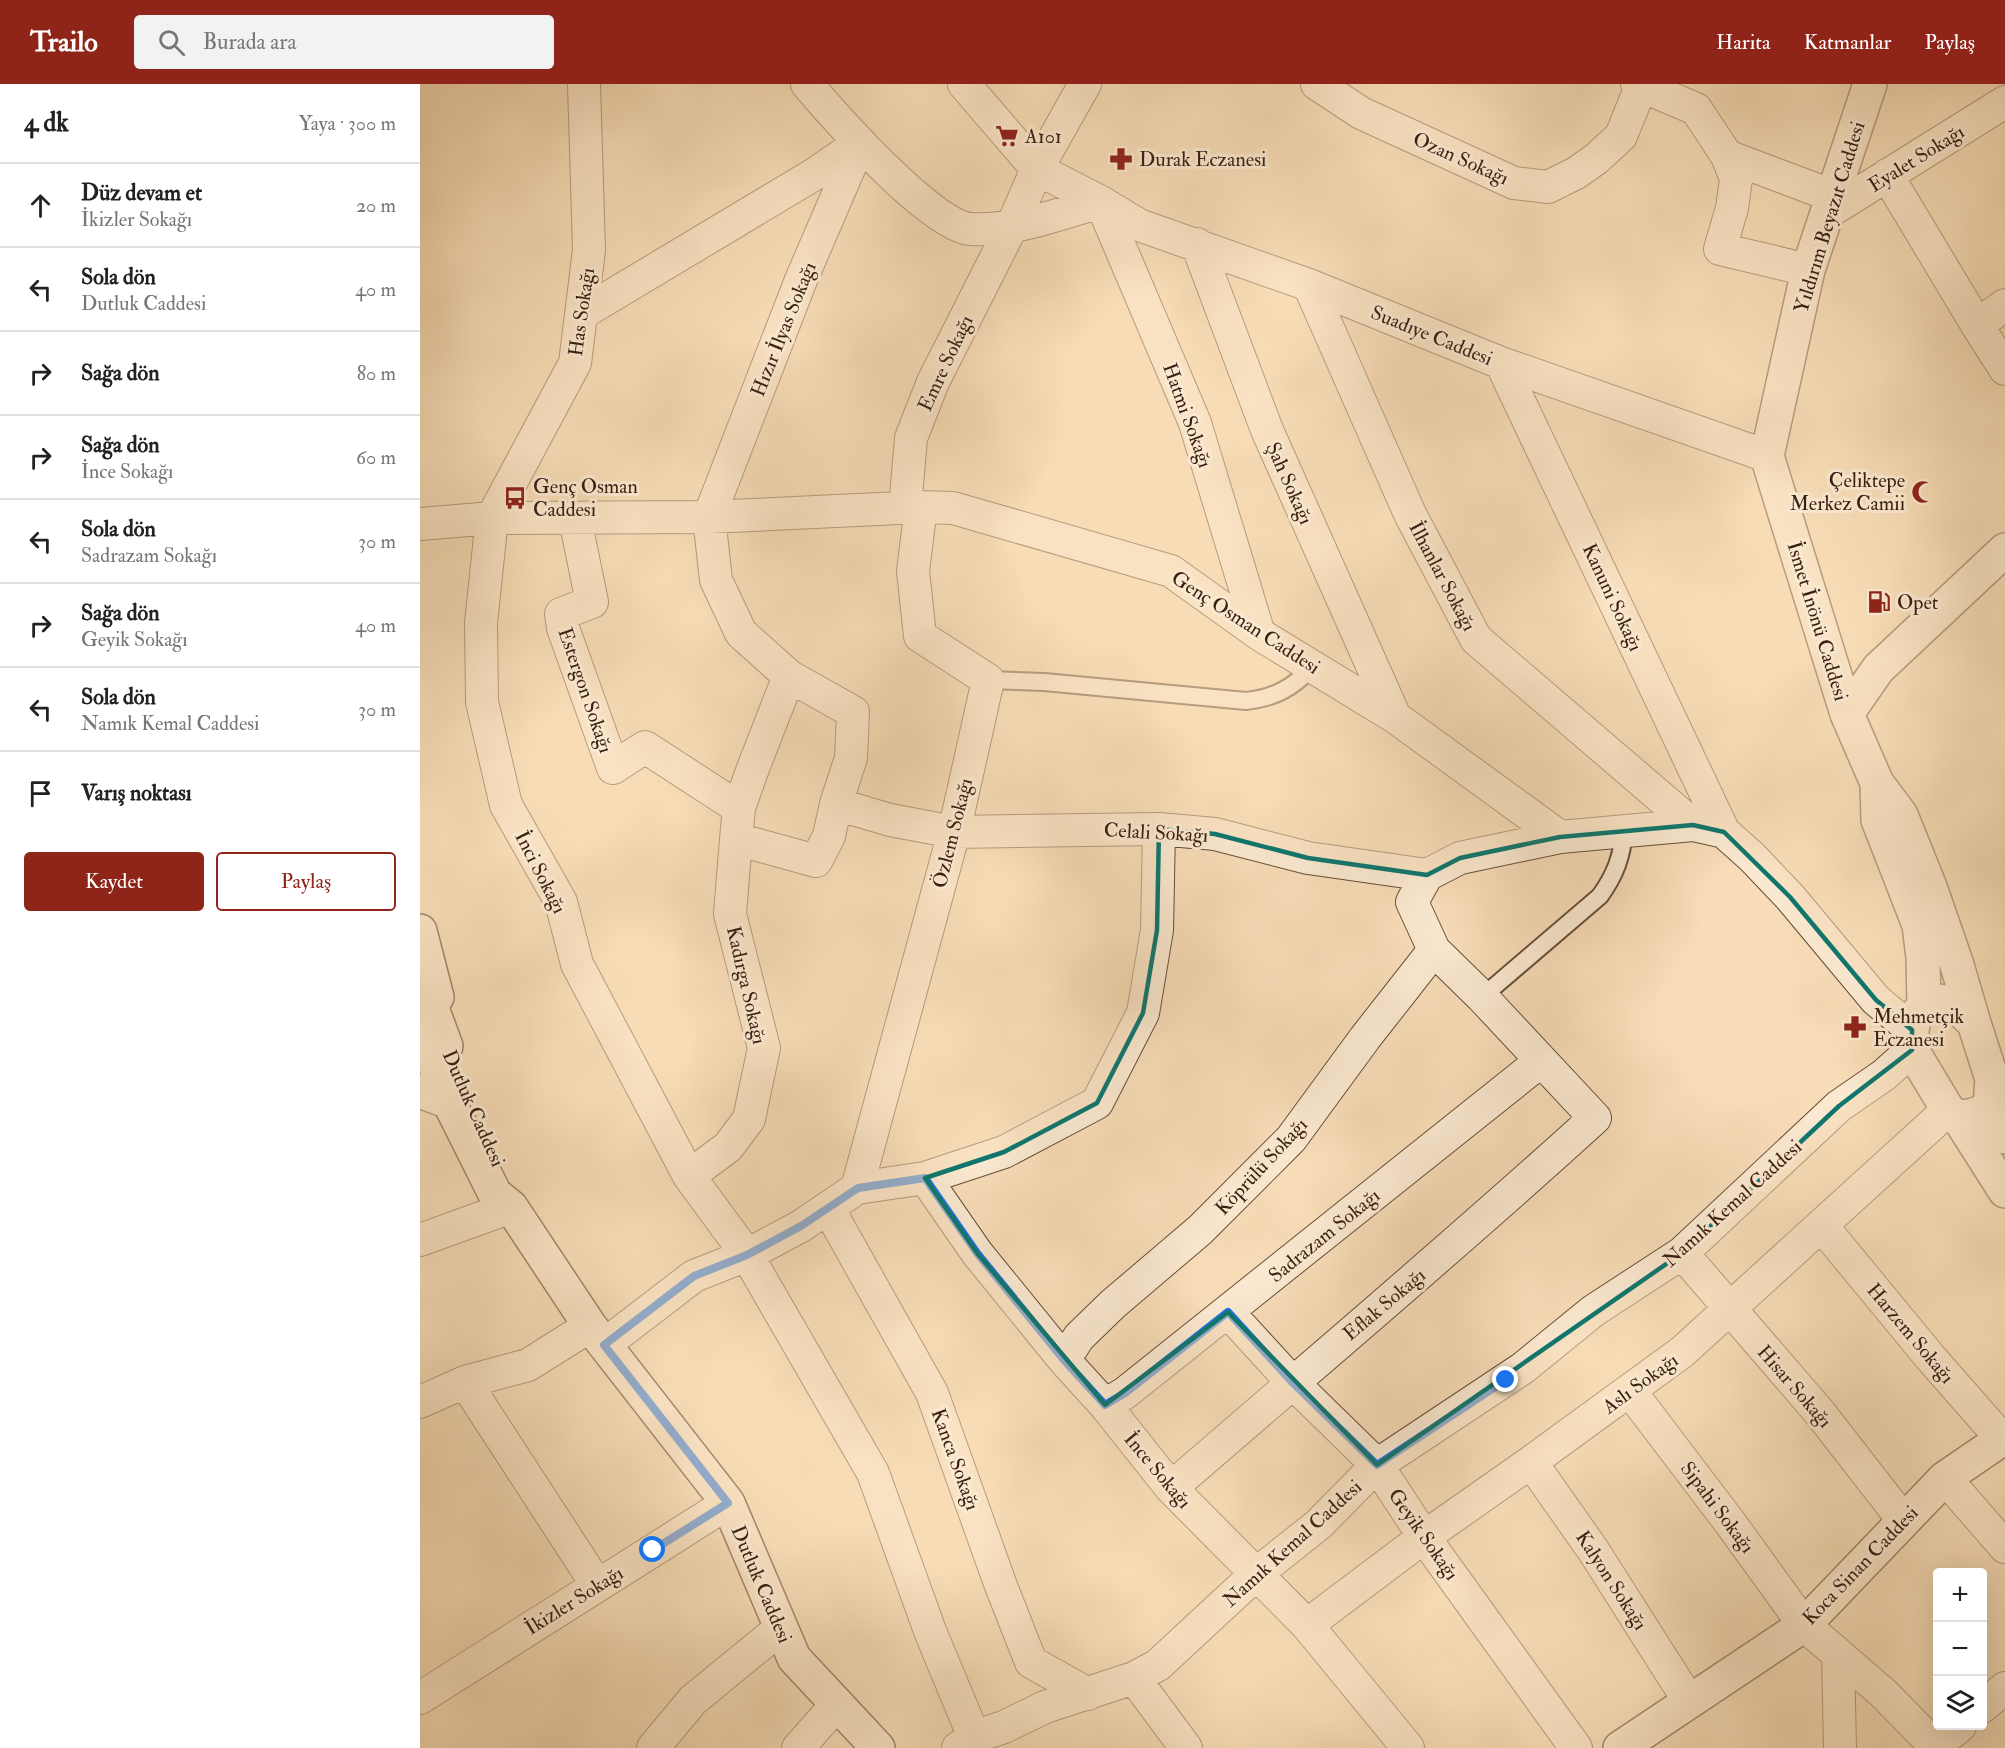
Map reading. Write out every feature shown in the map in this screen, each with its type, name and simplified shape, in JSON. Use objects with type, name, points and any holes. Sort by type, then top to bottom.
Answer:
[{"type":"street","name":"Has Sokağı","points":[[492,518],[575,363],[589,250],[584,84]]},
{"type":"street","points":[[807,84],[882,166],[940,216],[969,229],[1012,226],[1101,202]]},
{"type":"street","points":[[964,84],[1037,169]]},
{"type":"street","name":"Emre Sokağı","points":[[913,508],[911,438],[933,382],[1012,226],[1037,169],[1085,84]]},
{"type":"street","name":"Ozan Sokağı","points":[[1317,84],[1361,113],[1514,183],[1548,186],[1576,173],[1596,159],[1621,136],[1640,85]]},
{"type":"street","name":"Yıldırım Beyazıt Caddesi","points":[[1767,456],[1808,270],[1870,84]]},
{"type":"street","points":[[1640,85],[1696,109],[1727,156],[1737,179],[1732,208],[1720,249],[1808,270]]},
{"type":"street","name":"Eyalet Sokağı","points":[[1830,205],[1887,175],[2005,102]]},
{"type":"street","points":[[581,314],[813,175],[860,143]]},
{"type":"street","name":"Hızır İlyas Sokağı","points":[[709,517],[801,280],[860,143]]},
{"type":"street","points":[[1727,156],[1830,205]]},
{"type":"street","name":"Suadıye Caddesi","points":[[1037,169],[1101,202],[1139,225],[1309,285],[1501,363],[1767,456]]},
{"type":"street","points":[[1887,175],[2005,369]]},
{"type":"street","name":"Hatmi Sokağı","points":[[1101,202],[1195,423],[1259,634]]},
{"type":"street","name":"Şah Sokağı","points":[[1197,244],[1267,430],[1395,717]]},
{"type":"street","name":"İlhanlar Sokağı","points":[[1309,285],[1410,514],[1476,639],[1693,825]]},
{"type":"street","points":[[1977,325],[2005,305]]},
{"type":"street","name":"Kanuni Sokağı","points":[[1501,363],[1724,832]]},
{"type":"street","name":"İsmet İnönü Caddesi","points":[[1767,456],[1847,714],[1877,783],[1901,815],[1930,887],[1996,1088],[2005,1137]]},
{"type":"street","points":[[913,508],[913,571],[920,636],[988,680]]},
{"type":"street","name":"Genç Osman Caddesi","points":[[420,524],[492,518],[709,517],[953,508],[1171,571],[1259,634],[1395,717],[1560,837]]},
{"type":"street","points":[[709,517],[716,580],[741,633],[789,676],[853,712],[850,758],[829,836],[816,861],[736,839]]},
{"type":"street","name":"İnci Sokağı","points":[[492,518],[481,623],[482,702],[506,805],[561,902],[577,964],[689,1176],[747,1255],[873,1473],[930,1631],[966,1742]]},
{"type":"street","name":"Estergon Sokağı","points":[[575,519],[592,602],[561,614],[562,628],[613,768],[645,747],[739,808]]},
{"type":"street","points":[[1847,714],[1878,669],[2005,550]]},
{"type":"street","points":[[1847,714],[2005,574]]},
{"type":"street","points":[[739,808],[789,676]]},
{"type":"street","name":"Özlem Sokağı","points":[[858,1188],[954,832],[988,680]]},
{"type":"street","name":"İsmet İnönü Caddesi","points":[[1877,783],[1878,820],[1919,925],[1923,957],[1916,1024],[1953,1114],[2005,1191]]},
{"type":"street","name":"Celali Sokağı","points":[[836,804],[890,820],[954,832],[1159,829],[1215,834],[1308,858],[1427,875]]},
{"type":"street","name":"Kadırga Sokağı","points":[[689,1176],[728,1147],[749,1119],[764,1048],[730,914],[739,808]]},
{"type":"street","points":[[1541,1061],[1482,997],[1434,950],[1412,902],[1427,875],[1460,858],[1560,837],[1624,831],[1693,825],[1724,832],[1767,873],[1833,949],[1873,966],[1916,1024],[1939,1001],[1954,1004],[1974,1023]]},
{"type":"street","points":[[420,1402],[465,1382],[528,1365],[597,1336],[694,1276],[747,1255],[801,1226],[858,1188],[925,1178],[1004,1152],[1097,1103],[1143,1013],[1157,930],[1159,829]]},
{"type":"street","points":[[420,931],[442,1014],[431,1031]]},
{"type":"street","name":"Köprülü Sokağı","points":[[1064,1360],[1079,1337],[1113,1304],[1200,1230],[1291,1139],[1365,1038],[1434,950]]},
{"type":"street","name":"Dutluk Caddesi","points":[[420,976],[431,1031],[434,1097],[495,1194],[511,1207],[597,1336],[728,1503],[794,1658],[878,1748]]},
{"type":"street","name":"Namık Kemal Caddesi","points":[[966,1742],[1011,1737],[1046,1707],[1134,1678],[1158,1665],[1255,1575],[1319,1524],[1377,1465],[1523,1368],[1593,1311],[1682,1253],[1839,1106],[1884,1075],[1916,1024]]},
{"type":"street","name":"Dutluk Caddesi","points":[[431,1031],[512,1191],[511,1207]]},
{"type":"street","name":"Eflak Sokağı","points":[[1171,1488],[1482,1221],[1596,1118],[1541,1061]]},
{"type":"street","name":"Sadrazam Sokağı","points":[[1105,1405],[1125,1393],[1228,1312],[1541,1061]]},
{"type":"street","points":[[1953,1114],[1971,1116],[1982,1112],[1996,1088]]},
{"type":"street","name":"Aslı Sokağı","points":[[1306,1624],[1682,1352],[1822,1226],[1953,1114]]},
{"type":"street","name":"İnce Sokağı","points":[[925,1178],[977,1253],[1064,1360],[1105,1405],[1171,1488],[1306,1624],[1408,1748]]},
{"type":"street","points":[[420,1240],[511,1207]]},
{"type":"street","name":"Kanca Sokağı","points":[[828,1208],[932,1392],[1001,1586],[1031,1662],[1088,1694]]},
{"type":"street","name":"Harzem Sokağı","points":[[1822,1226],[1930,1357],[2004,1438]]},
{"type":"street","name":"Hisar Sokağı","points":[[1682,1253],[1820,1413],[1904,1521]]},
{"type":"street","name":"Geyik Sokağı","points":[[1228,1312],[1292,1382],[1377,1465],[1424,1537],[1576,1748]]},
{"type":"street","points":[[465,1382],[597,1585]]},
{"type":"street","name":"Sipahi Sokağı","points":[[1630,1391],[1804,1625],[1884,1693],[1936,1747]]},
{"type":"street","name":"Koca Sinan Caddesi","points":[[1620,1748],[1804,1625],[1945,1478],[2004,1438]]},
{"type":"street","name":"Kalyon Sokağı","points":[[1532,1462],[1593,1550],[1689,1701]]},
{"type":"street","points":[[1945,1478],[2005,1547]]},
{"type":"street","name":"İkizler Sokağı","points":[[420,1698],[728,1503]]},
{"type":"street","points":[[652,1748],[693,1700],[781,1628]]},
{"type":"street","points":[[1838,1654],[1840,1748]]},
{"type":"street","points":[[1134,1678],[1186,1748]]},
{"type":"street","points":[[1987,1704],[2005,1688]]},
{"type":"street","points":[[798,1748],[837,1704]]},
{"type":"street","points":[[1936,1747],[1955,1730]]},
{"type":"lane","points":[[988,680],[1044,682],[1245,701],[1272,697],[1288,689],[1312,667]]},
{"type":"lane","points":[[1482,997],[1600,896],[1619,865],[1624,831]]},
{"type":"highlighted area","points":[[1693,825],[1724,832],[1790,897],[1876,1000],[1912,1030],[1912,1050],[1839,1106],[1682,1253],[1377,1465],[1228,1312],[1105,1405],[977,1253],[925,1178],[1004,1152],[1097,1103],[1143,1013],[1157,930],[1159,829],[1215,834],[1308,858],[1427,875],[1460,858],[1560,837]]},
{"type":"place","name":"A101","points":[[1007,136]]},
{"type":"place","name":"Durak Eczanesi","points":[[1121,159]]},
{"type":"place","name":"Çeliktepe Merkez Camii","points":[[1923,492]]},
{"type":"place","name":"Genç Osman Caddesi","points":[[515,498]]},
{"type":"place","name":"Opet","points":[[1879,602]]},
{"type":"place","name":"Mehmetçik Eczanesi","points":[[1855,1027]]},
{"type":"route","points":[[653,1550],[728,1503],[604,1345],[694,1276],[747,1255],[801,1226],[858,1188],[925,1178],[977,1253],[1064,1360],[1105,1405],[1125,1393],[1228,1312],[1292,1382],[1377,1465],[1506,1380]]}]
